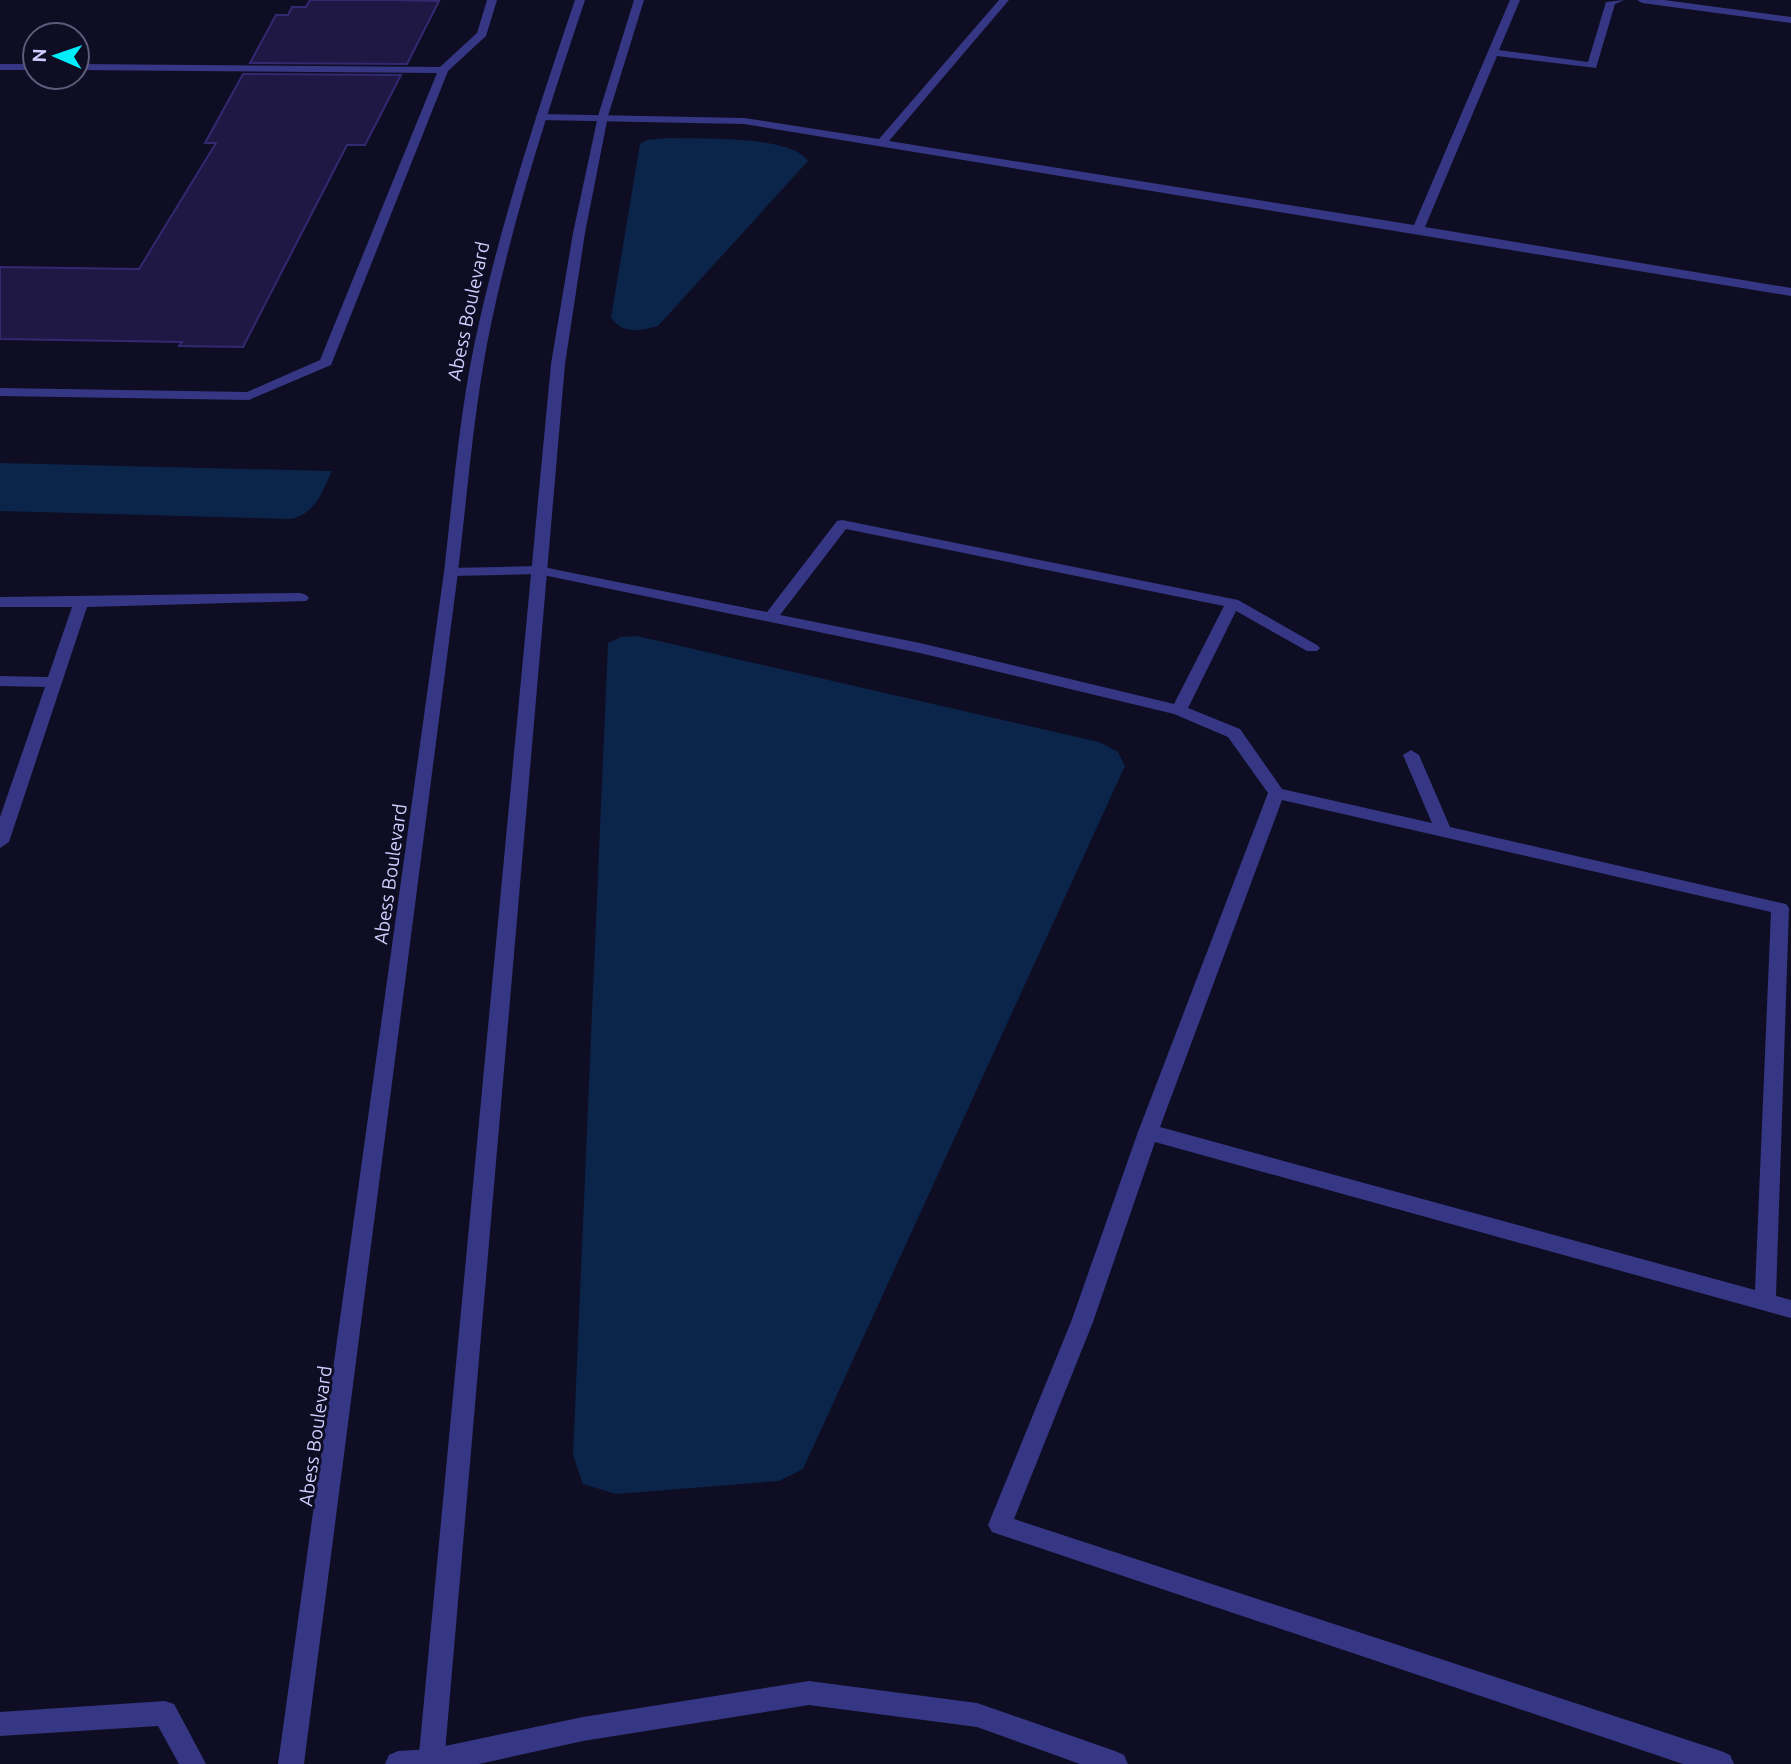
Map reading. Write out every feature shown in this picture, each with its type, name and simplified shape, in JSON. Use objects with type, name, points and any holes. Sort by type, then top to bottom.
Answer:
[{"type":"street","points":[[0,392],[249,396],[326,362],[443,70],[482,34],[492,0]]},
{"type":"street","name":"Abess Boulevard","points":[[291,1764],[451,572],[472,393],[502,250],[540,117],[580,0]]},
{"type":"street","points":[[431,1763],[558,364],[579,233],[603,116],[639,0]]},
{"type":"street","points":[[883,141],[1003,0]]},
{"type":"street","points":[[1418,229],[1515,0]]},
{"type":"street","points":[[1493,52],[1592,66],[1611,2],[1619,0]]},
{"type":"street","points":[[1642,0],[1791,20]]},
{"type":"street","points":[[0,66],[21,67]]},
{"type":"street","points":[[91,67],[443,70]]},
{"type":"street","points":[[540,117],[603,116],[744,121],[883,141],[1791,292]]},
{"type":"street","points":[[770,618],[842,524],[1233,603],[1312,648]]},
{"type":"street","points":[[451,572],[538,570],[920,648],[1178,710],[1234,733],[1276,793],[1785,909],[1765,1302]]},
{"type":"street","points":[[0,601],[81,603],[301,598]]},
{"type":"street","points":[[0,842],[81,603]]},
{"type":"street","points":[[1178,710],[1233,603]]},
{"type":"street","points":[[0,681],[55,682]]},
{"type":"street","points":[[1411,755],[1444,832]]},
{"type":"street","points":[[1276,793],[1148,1132],[1082,1322],[1000,1525],[1721,1764]]},
{"type":"street","points":[[1148,1132],[1791,1309]]},
{"type":"street","points":[[398,1764],[431,1763],[583,1729],[809,1693],[977,1715],[1115,1764]]},
{"type":"street","points":[[0,1724],[164,1713],[193,1764]]},
{"type":"water","points":[[668,138],[765,143],[799,153],[808,161],[658,326],[638,330],[626,329],[615,323],[611,317],[640,144],[647,140]]},
{"type":"water","points":[[0,463],[332,471],[312,507],[291,519],[0,511]]},
{"type":"water","points":[[637,636],[1099,742],[1118,752],[1125,766],[803,1469],[779,1481],[616,1494],[583,1484],[573,1455],[608,643],[621,637]]},
{"type":"building","points":[[310,0],[439,1],[407,64],[250,63],[276,15],[288,15],[292,7],[306,7]]},
{"type":"building","points":[[243,74],[401,75],[365,145],[347,145],[243,347],[179,346],[182,342],[0,339],[0,267],[139,269],[216,143],[205,143]]}]
